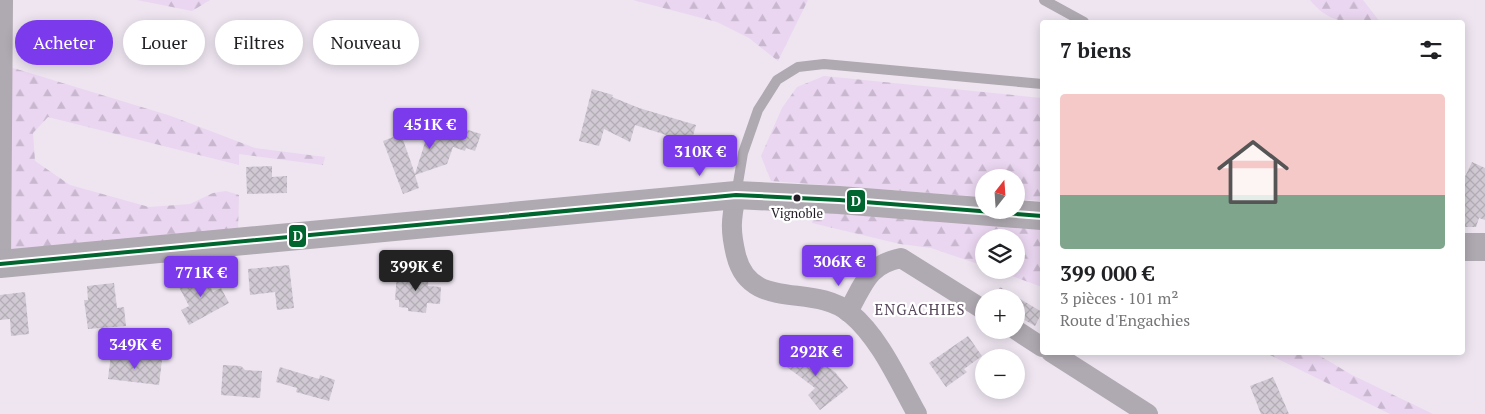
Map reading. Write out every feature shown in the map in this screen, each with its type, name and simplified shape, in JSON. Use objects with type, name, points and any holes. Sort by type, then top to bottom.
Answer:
[{"type":"street","points":[[4,0],[1,264],[736,195],[839,200],[1040,216]]},
{"type":"street","points":[[736,195],[730,221],[734,245],[739,266],[754,286],[784,294],[828,301],[848,312],[867,330],[917,414]]},
{"type":"street","points":[[1465,247],[1485,247]]},
{"type":"street","points":[[848,312],[870,274],[877,266],[901,258],[975,304]]},
{"type":"street","points":[[1025,336],[1040,346]]},
{"type":"street","points":[[1056,355],[1148,414]]},
{"type":"lane","points":[[1044,0],[1080,20]]},
{"type":"lane","points":[[736,195],[743,153],[758,110],[777,80],[798,67],[824,64],[1040,84]]},
{"type":"green space","points":[[137,0],[210,0],[192,11]]},
{"type":"green space","points":[[633,0],[808,0],[778,61],[749,38],[717,22]]},
{"type":"green space","points":[[1310,0],[1363,0],[1378,20],[1339,20],[1325,14]]},
{"type":"green space","points":[[10,67],[171,116],[255,148],[325,157],[323,165],[239,154],[239,165],[48,117],[33,133],[35,161],[70,185],[149,207],[190,204],[213,193],[226,191],[239,195],[238,232],[9,250]]},
{"type":"green space","points":[[824,76],[1040,98],[1040,201],[1025,200],[1025,169],[975,169],[975,196],[771,181],[761,156],[782,108],[797,87]]},
{"type":"green space","points":[[823,206],[1040,228],[1040,286],[1020,279],[1025,279],[1025,229],[975,229],[975,263],[931,248],[900,244],[812,223],[814,214]]},
{"type":"green space","points":[[1270,355],[1318,355],[1352,375],[1433,414],[1390,414]]},
{"type":"building","points":[[592,89],[613,95],[612,97],[639,108],[696,125],[691,143],[635,125],[630,142],[604,129],[599,146],[579,141]]},
{"type":"building","points":[[434,114],[466,125],[465,129],[481,134],[475,151],[466,148],[465,151],[453,147],[447,164],[415,175],[419,188],[403,194],[383,141],[401,134],[415,174]]},
{"type":"building","points":[[1472,162],[1485,168],[1485,220],[1479,218],[1476,227],[1465,227],[1465,177]]},
{"type":"building","points":[[272,166],[272,177],[287,176],[287,193],[247,194],[246,167]]},
{"type":"building","points":[[289,265],[294,308],[277,310],[275,292],[250,295],[248,269]]},
{"type":"building","points":[[203,272],[213,292],[221,288],[229,303],[189,325],[181,310],[189,306],[178,285]]},
{"type":"building","points":[[397,273],[429,275],[428,286],[441,287],[440,304],[427,303],[426,313],[408,311],[408,308],[399,307],[399,300],[395,300]]},
{"type":"building","points":[[114,283],[117,308],[124,307],[126,326],[88,329],[84,300],[88,300],[87,286]]},
{"type":"building","points":[[25,292],[29,334],[11,336],[10,319],[0,320],[0,295]]},
{"type":"building","points":[[1025,302],[1040,311],[1040,316],[1035,326],[1025,320]]},
{"type":"building","points":[[968,336],[977,349],[975,349],[975,361],[964,369],[967,372],[946,387],[929,363]]},
{"type":"building","points":[[797,345],[835,372],[848,388],[820,410],[808,395],[815,388],[783,364]]},
{"type":"building","points":[[111,354],[162,360],[159,385],[108,379]]},
{"type":"building","points":[[223,365],[241,366],[245,370],[262,371],[260,398],[221,395]]},
{"type":"building","points":[[280,367],[319,379],[320,375],[335,380],[329,401],[296,392],[297,388],[276,382]]},
{"type":"building","points":[[1273,377],[1289,414],[1261,414],[1250,386]]},
{"type":"transit line","name":"D","points":[[0,264],[736,195],[839,200],[1040,216]]},
{"type":"place","name":"Vignoble","points":[[797,198]]},
{"type":"district","name":"ENGACHIES","points":[[920,309]]}]
